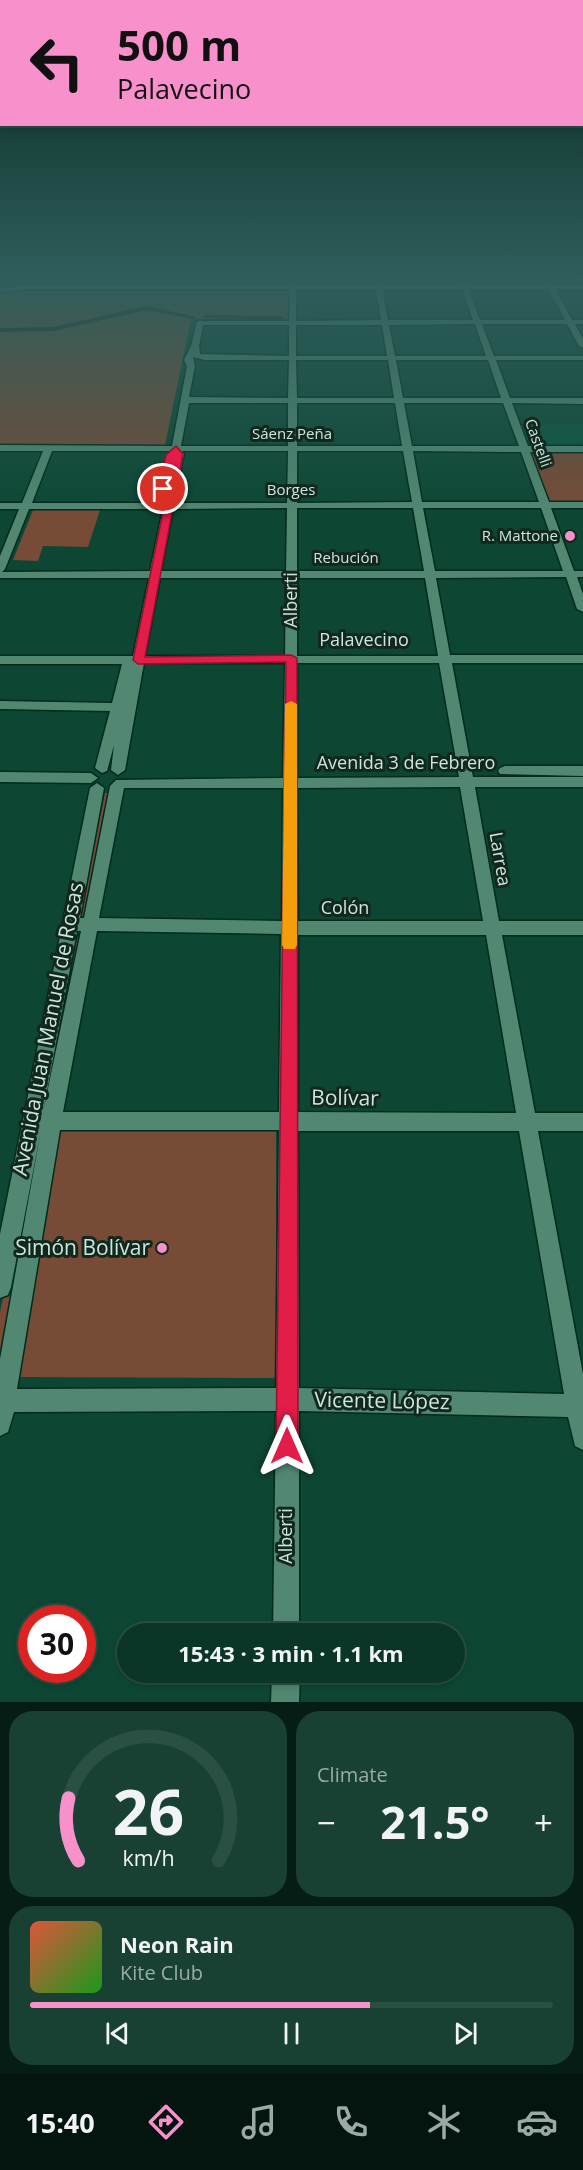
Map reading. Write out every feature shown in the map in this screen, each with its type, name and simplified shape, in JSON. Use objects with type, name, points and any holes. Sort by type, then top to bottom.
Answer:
[{"type":"street","name":"Avenida Juan Manuel de Rosas","points":[[1,1409],[43,1121],[80,925],[97,778],[123,707],[164,507],[179,454],[176,449],[191,366],[188,360],[190,356]]},
{"type":"street","points":[[198,356],[583,358]]},
{"type":"street","points":[[191,366],[195,361],[205,358]]},
{"type":"street","name":"Alberti","points":[[286,1623],[293,358]]},
{"type":"street","name":"Larrea","points":[[391,358],[580,1406],[583,1438]]},
{"type":"street","name":"Castelli","points":[[491,358],[583,609]]},
{"type":"street","points":[[185,400],[583,400]]},
{"type":"street","name":"Sáenz Peña","points":[[0,448],[583,449]]},
{"type":"street","points":[[0,569],[50,448]]},
{"type":"street","name":"Borges","points":[[0,506],[583,505]]},
{"type":"street","points":[[0,539],[12,539]]},
{"type":"street","name":"Rebución","points":[[0,575],[583,574]]},
{"type":"street","name":"Palavecino","points":[[0,660],[583,659]]},
{"type":"street","points":[[0,705],[123,707]]},
{"type":"street","name":"Avenida Juan Manuel de Rosas","points":[[80,925],[119,778],[123,707]]},
{"type":"street","name":"Avenida 3 de Febrero","points":[[119,778],[466,776],[583,771]]},
{"type":"street","name":"Avenida 3 de Febrero","points":[[466,776],[583,782]]},
{"type":"street","points":[[0,777],[119,778]]},
{"type":"street","points":[[97,778],[107,790],[119,778]]},
{"type":"street","name":"Colón","points":[[80,925],[583,928]]},
{"type":"street","name":"Avenida Juan Manuel de Rosas","points":[[0,1287],[43,1121]]},
{"type":"street","name":"Bolívar","points":[[43,1121],[583,1122]]},
{"type":"street","name":"Vicente López","points":[[1,1409],[287,1399],[580,1406]]},
{"type":"street","points":[[285,1702],[286,1683]]},
{"type":"shaded area","points":[[0,356],[183,356],[165,445],[0,445]]},
{"type":"shaded area","points":[[583,424],[583,446],[530,446],[521,425]]},
{"type":"shaded area","points":[[530,450],[583,450],[583,502],[548,502]]},
{"type":"shaded area","points":[[33,510],[100,510],[88,547],[43,546],[38,561],[13,560]]},
{"type":"shaded area","points":[[105,793],[111,793],[87,917],[80,917]]},
{"type":"shaded area","points":[[75,939],[83,939],[50,1106],[42,1106]]},
{"type":"shaded area","points":[[60,1131],[276,1131],[276,1378],[16,1377]]},
{"type":"shaded area","points":[[35,1139],[44,1139],[0,1363],[0,1312]]},
{"type":"slow traffic","points":[[290,945],[291,704]]},
{"type":"place","name":"R. Mattone","points":[[570,536]]},
{"type":"place","name":"Simón Bolívar","points":[[162,1248]]},
{"type":"route","points":[[163,489],[171,455],[176,449],[179,454],[138,660],[291,658],[287,1446]]}]
